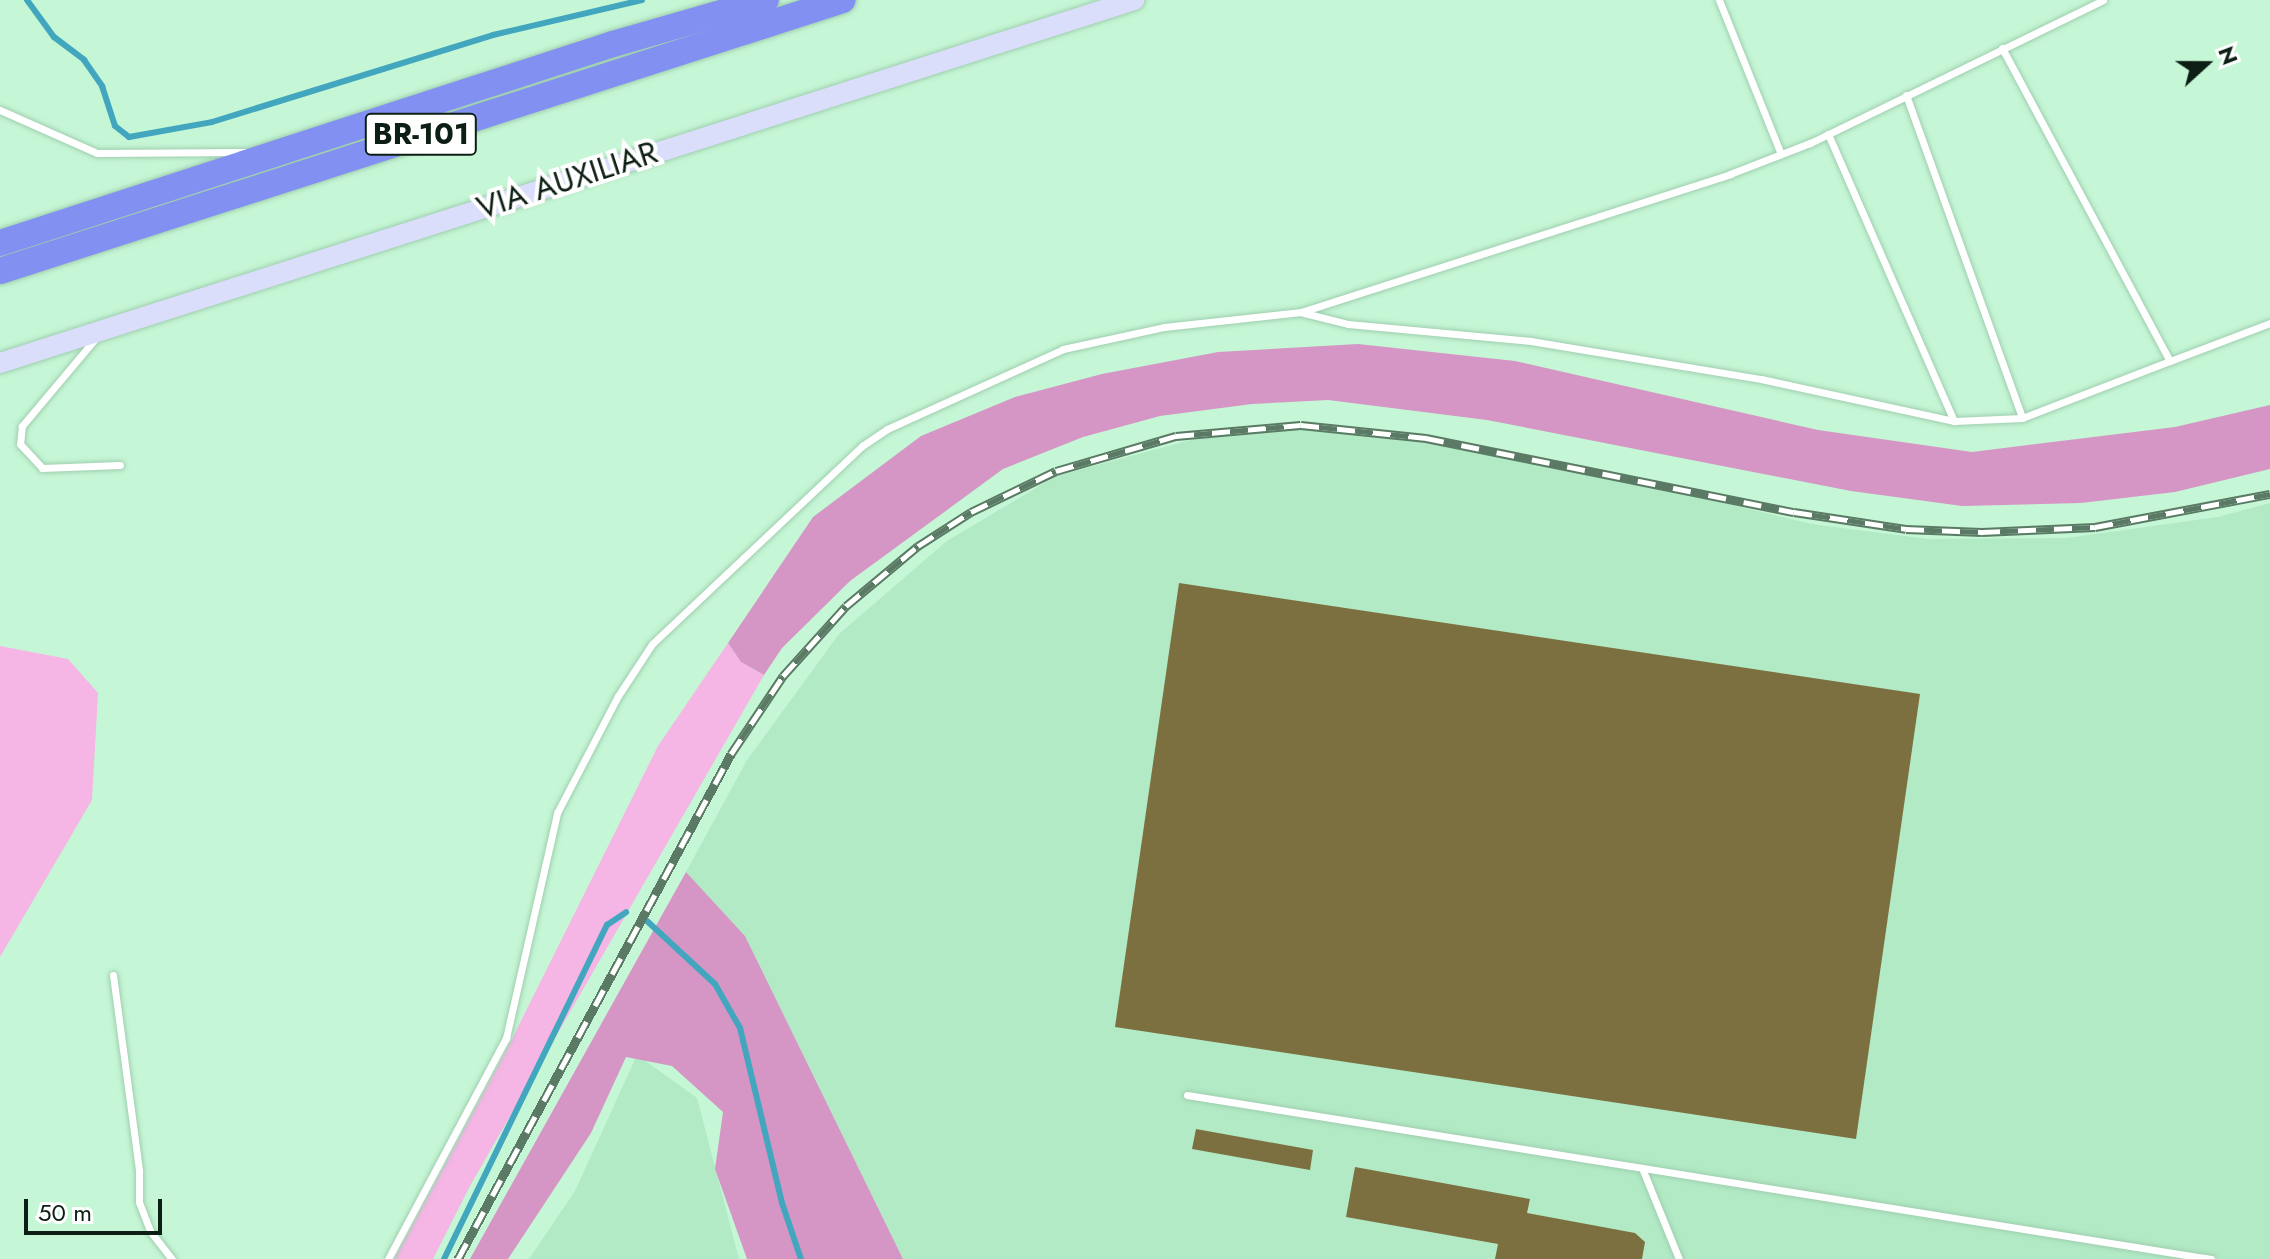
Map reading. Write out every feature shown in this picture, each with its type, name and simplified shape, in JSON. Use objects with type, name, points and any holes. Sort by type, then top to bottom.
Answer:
[{"type":"highway","name":"BR-101","points":[[0,243],[613,44],[766,0]]},
{"type":"highway","name":"BR-101","points":[[0,271],[843,0]]},
{"type":"street","name":"VIA AUXILIAR","points":[[0,363],[1134,0]]},
{"type":"lane","points":[[1719,0],[1781,154]]},
{"type":"lane","points":[[388,1259],[506,1038],[557,813],[618,696],[652,644],[862,446],[887,429],[1063,349],[1164,327],[1301,312],[1781,154],[2103,0]]},
{"type":"lane","points":[[2002,48],[2170,361]]},
{"type":"lane","points":[[1906,95],[2022,418]]},
{"type":"lane","points":[[0,110],[97,153],[292,150]]},
{"type":"lane","points":[[1828,134],[1954,421]]},
{"type":"lane","points":[[1301,312],[1348,324],[1561,346],[1761,379],[1954,421],[2022,418],[2270,323]]},
{"type":"lane","points":[[101,331],[22,426],[20,444],[42,468],[120,465]]},
{"type":"lane","points":[[113,975],[139,1171],[139,1202],[150,1231],[172,1259]]},
{"type":"lane","points":[[1187,1095],[2211,1259]]},
{"type":"lane","points":[[1642,1168],[1679,1259]]},
{"type":"shaded area","points":[[1358,344],[1515,361],[1818,430],[1972,452],[2175,427],[2270,405],[2270,469],[2175,492],[2081,503],[1962,506],[1851,491],[1487,420],[1328,400],[1252,404],[1160,416],[1083,437],[1003,469],[850,581],[782,648],[764,675],[741,662],[728,643],[813,517],[921,436],[1015,397],[1102,374],[1218,352]]},
{"type":"shaded area","points":[[1285,427],[1502,449],[1811,524],[1928,539],[2067,538],[2218,517],[2270,503],[2270,1259],[903,1259],[745,936],[686,872],[747,760],[839,634],[947,541],[1056,476],[1206,436]]},
{"type":"shaded area","points":[[728,643],[741,662],[764,675],[471,1184],[433,1259],[394,1259],[510,1043],[658,746]]},
{"type":"shaded area","points":[[0,646],[68,659],[98,693],[92,800],[0,957]]},
{"type":"shaded area","points":[[686,872],[745,936],[903,1259],[747,1259],[715,1169],[723,1112],[672,1066],[626,1057],[591,1133],[508,1259],[470,1259]]},
{"type":"shaded area","points":[[637,1055],[697,1098],[739,1259],[529,1259],[575,1191]]},
{"type":"building","points":[[1179,583],[1920,694],[1856,1139],[1115,1027]]},
{"type":"building","points":[[1196,1129],[1313,1150],[1310,1170],[1192,1149]]},
{"type":"building","points":[[1355,1167],[1530,1199],[1527,1213],[1635,1233],[1645,1242],[1642,1259],[1495,1259],[1498,1244],[1346,1217]]},
{"type":"waterway","points":[[27,0],[54,37],[84,60],[102,86],[115,126],[129,137],[212,122],[493,35],[642,0]]},
{"type":"waterway","points":[[444,1259],[607,925],[626,912]]},
{"type":"waterway","points":[[647,921],[715,984],[740,1028],[782,1203],[801,1259]]},
{"type":"railway","points":[[458,1259],[731,754],[783,676],[846,606],[918,546],[971,512],[1056,471],[1176,436],[1301,425],[1426,438],[1794,512],[1906,529],[1982,532],[2095,527],[2270,494]]}]
